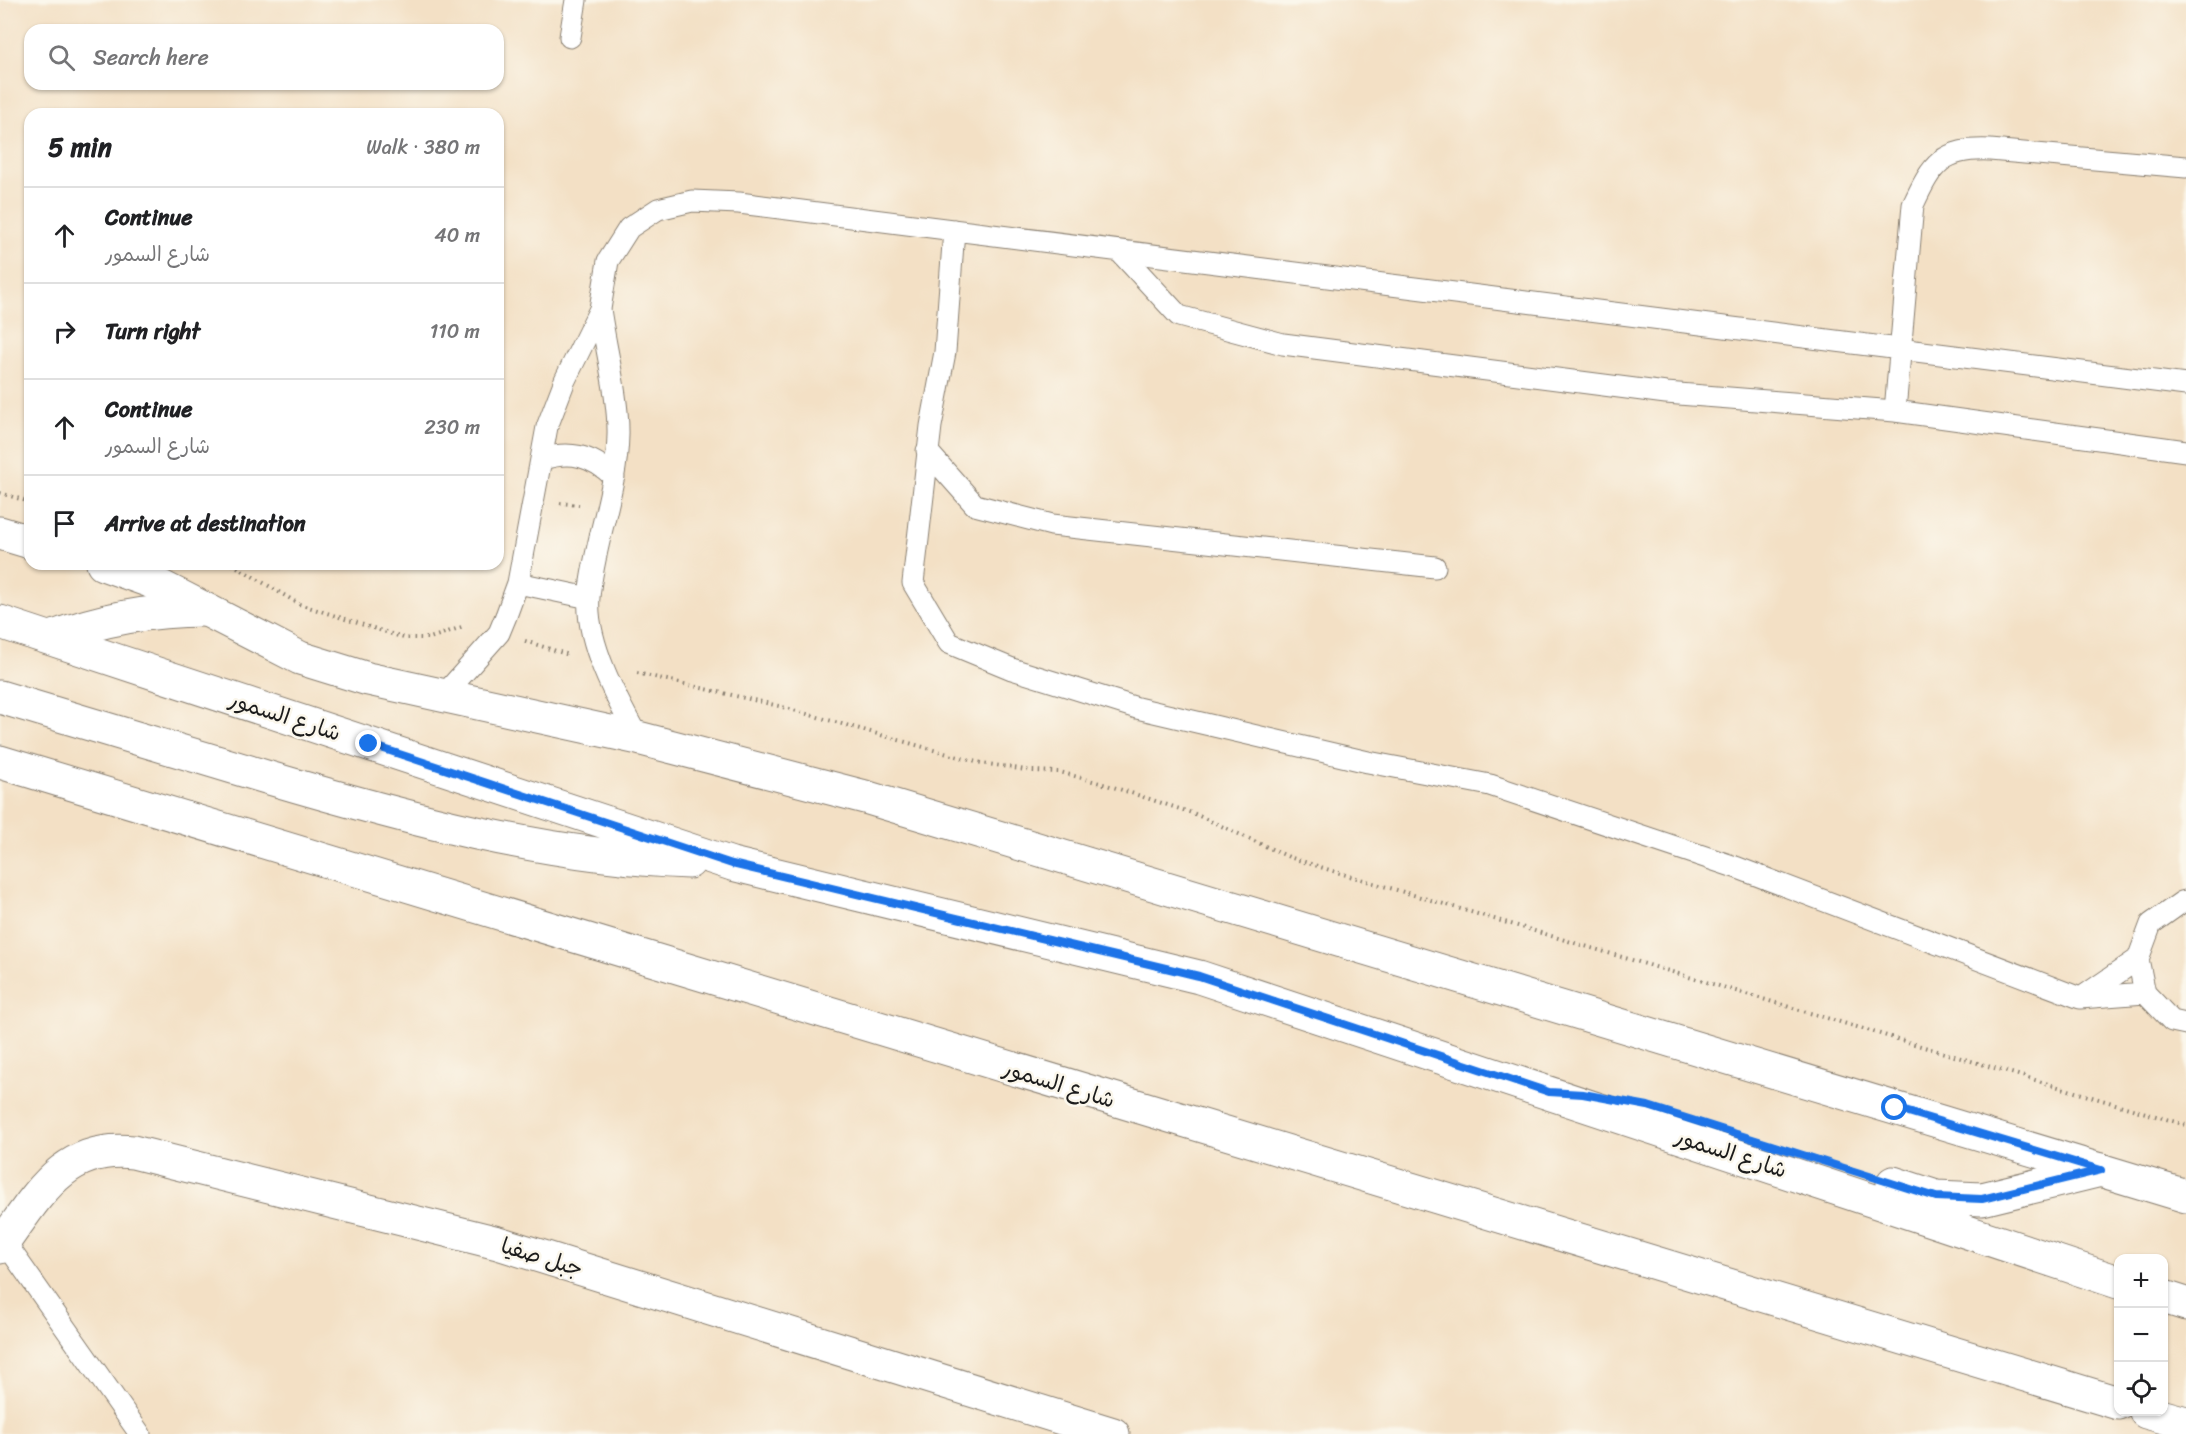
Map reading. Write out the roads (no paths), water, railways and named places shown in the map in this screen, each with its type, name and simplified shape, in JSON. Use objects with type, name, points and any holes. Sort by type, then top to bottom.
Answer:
[{"type":"main road","points":[[0,533],[24,540]]},
{"type":"main road","points":[[120,570],[150,581],[300,658],[368,680],[638,738],[865,797],[2186,1196]]},
{"type":"main road","points":[[51,638],[109,619],[140,613],[204,610]]},
{"type":"main road","name":"شارع السمور","points":[[0,622],[732,864],[1199,976],[2114,1281]]},
{"type":"main road","points":[[0,697],[386,813],[454,830],[593,854],[732,864]]},
{"type":"main road","name":"شارع السمور","points":[[0,762],[2114,1402]]},
{"type":"main road","points":[[1549,1092],[1583,1094],[1648,1106],[1936,1197],[1982,1199],[2101,1170]]},
{"type":"main road","name":"جبل صفيا","points":[[2,1244],[46,1187],[69,1164],[100,1151],[133,1152],[498,1243],[1113,1434]]},
{"type":"main road","points":[[2168,1299],[2186,1304]]},
{"type":"main road","points":[[2159,1416],[2186,1424]]},
{"type":"lane","points":[[570,37],[576,0]]},
{"type":"lane","points":[[1895,411],[1913,205],[1926,178],[1942,159],[1964,149],[1982,149],[2183,168]]},
{"type":"lane","points":[[443,696],[499,633],[518,583],[543,459],[547,427],[558,398],[600,309],[608,261],[628,228],[658,209],[692,201],[739,202],[2186,385]]},
{"type":"lane","points":[[954,230],[945,352],[927,451],[913,582],[949,643],[1012,669],[1137,708],[1368,762],[1490,785],[1738,868],[2080,998],[2145,993]]},
{"type":"lane","points":[[1119,251],[1179,316],[1283,344],[1666,393],[1895,411],[2186,451]]},
{"type":"lane","points":[[600,309],[618,434],[614,477],[589,598],[593,637],[622,709],[638,738]]},
{"type":"lane","points":[[927,451],[975,505],[1052,525],[1436,567]]},
{"type":"lane","points":[[543,459],[566,454],[589,458],[614,477]]},
{"type":"lane","points":[[518,583],[589,598]]},
{"type":"lane","points":[[2186,901],[2151,924],[2138,959],[2145,993],[2172,1021],[2186,1024]]},
{"type":"lane","points":[[2080,998],[2138,959]]},
{"type":"lane","points":[[2,1244],[140,1434]]}]
